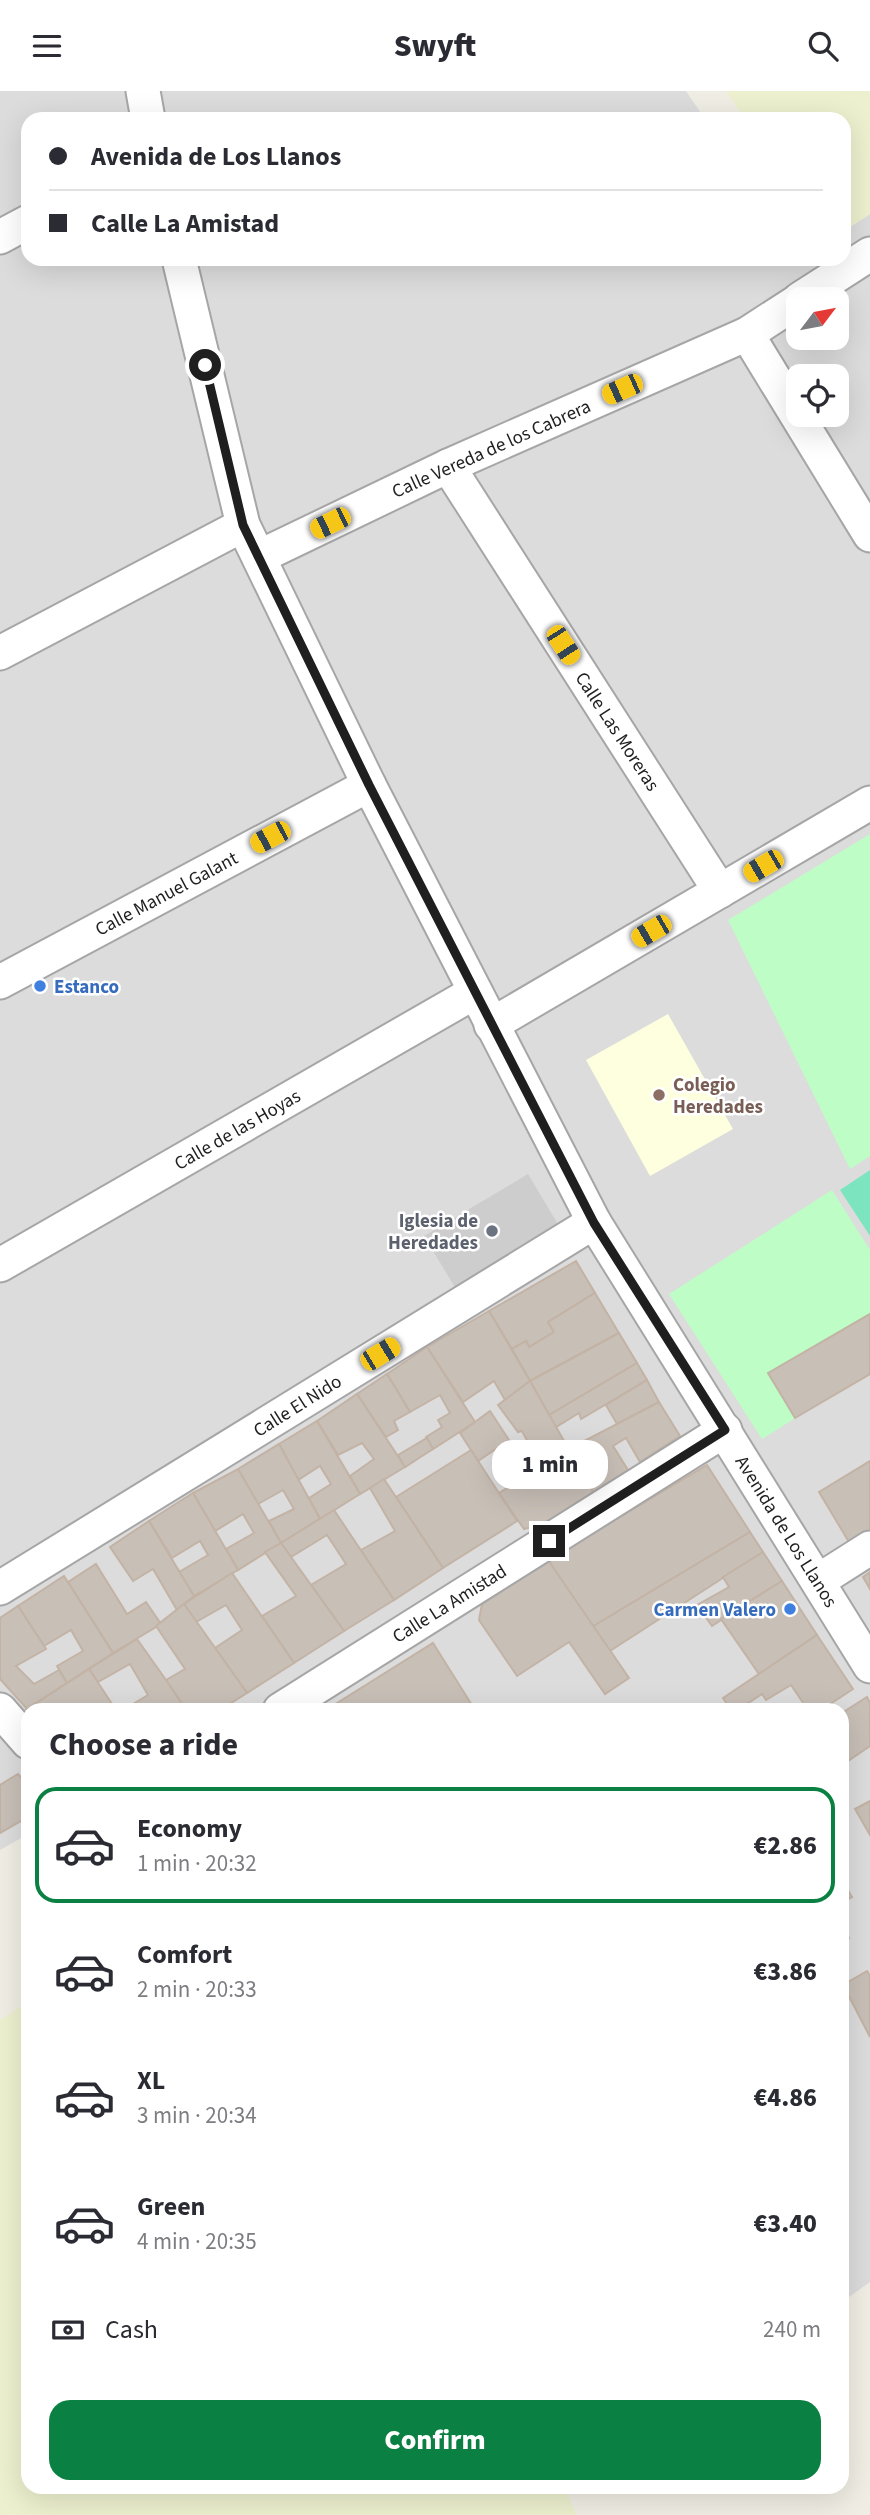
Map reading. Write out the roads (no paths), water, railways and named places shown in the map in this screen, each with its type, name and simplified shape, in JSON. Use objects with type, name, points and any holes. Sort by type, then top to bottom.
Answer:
[{"type":"street","points":[[143,91],[147,112]]},
{"type":"street","points":[[0,237],[21,226]]},
{"type":"street","name":"Calle Vereda de los Cabrera","points":[[819,287],[870,254]]},
{"type":"street","name":"Avenida de Los Llanos","points":[[181,266],[243,525],[369,785],[594,1223],[870,1666]]},
{"type":"street","name":"Calle Vereda de los Cabrera","points":[[259,557],[448,466],[747,334],[786,308]]},
{"type":"street","points":[[747,334],[870,535]]},
{"type":"street","name":"Calle Las Moreras","points":[[448,466],[720,891]]},
{"type":"street","points":[[0,653],[243,525]]},
{"type":"street","name":"Calle Manuel Galant","points":[[0,982],[369,785]]},
{"type":"street","points":[[491,1025],[870,803]]},
{"type":"street","name":"Calle de las Hoyas","points":[[0,1265],[475,992]]},
{"type":"street","name":"Calle El Nido","points":[[0,1588],[594,1223]]},
{"type":"street","name":"Calle La Amistad","points":[[291,1703],[725,1430]]},
{"type":"street","points":[[818,1581],[870,1548]]},
{"type":"street","points":[[0,1710],[21,1734]]},
{"type":"place","name":"Estanco","points":[[40,986]]},
{"type":"place","name":"Colegio Heredades","points":[[659,1095]]},
{"type":"place","name":"Iglesia de Heredades","points":[[492,1231]]},
{"type":"place","name":"Carmen Valero","points":[[790,1609]]}]
